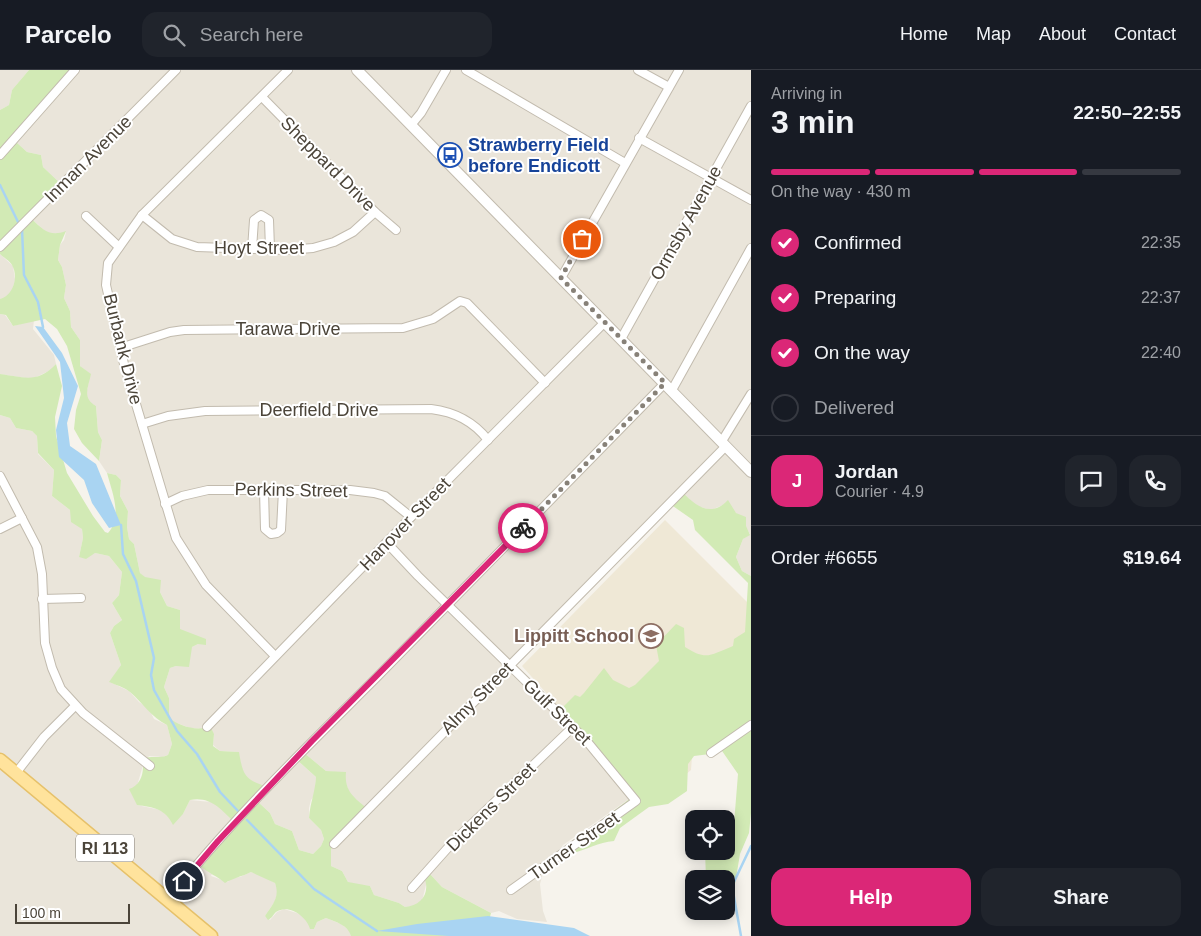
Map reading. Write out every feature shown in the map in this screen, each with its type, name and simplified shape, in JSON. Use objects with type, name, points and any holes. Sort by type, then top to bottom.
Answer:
[{"type":"main road","name":"RI 113","points":[[0,760],[211,936]]},
{"type":"street","points":[[0,155],[75,70]]},
{"type":"street","name":"Inman Avenue","points":[[0,247],[176,70]]},
{"type":"street","name":"Burbank Drive","points":[[276,656],[212,591],[197,573],[176,538],[120,348],[106,285],[108,263],[142,215],[288,70]]},
{"type":"street","points":[[357,70],[751,472]]},
{"type":"street","points":[[410,125],[421,113],[446,70]]},
{"type":"street","points":[[466,70],[624,163]]},
{"type":"street","points":[[638,70],[669,87]]},
{"type":"street","points":[[561,278],[624,163],[679,70]]},
{"type":"street","name":"Sheppard Drive","points":[[262,97],[375,212],[396,230]]},
{"type":"street","name":"Ormsby Avenue","points":[[621,339],[751,106]]},
{"type":"street","points":[[639,138],[751,200]]},
{"type":"street","name":"Hoyt Street","points":[[142,215],[172,239],[188,245],[211,249],[270,249],[313,248],[334,242],[353,232],[375,212]]},
{"type":"street","points":[[252,249],[254,220],[262,215],[269,220],[270,249]]},
{"type":"street","points":[[86,216],[119,247]]},
{"type":"street","points":[[168,900],[218,841],[306,747],[668,386],[751,248]]},
{"type":"street","name":"Tarawa Drive","points":[[120,348],[170,332],[184,330],[403,328],[433,319],[460,301],[467,303],[545,383]]},
{"type":"street","name":"Hanover Street","points":[[208,727],[605,322]]},
{"type":"street","name":"Almy Street","points":[[334,844],[509,665],[606,570],[724,444],[751,394]]},
{"type":"street","name":"Deerfield Drive","points":[[142,424],[168,416],[205,411],[432,409],[457,414],[488,440]]},
{"type":"street","points":[[0,476],[37,547],[42,574],[42,599],[48,654],[61,689],[75,706],[150,766]]},
{"type":"street","points":[[264,490],[265,529],[271,534],[278,534],[281,530],[283,490]]},
{"type":"street","name":"Perkins Street","points":[[165,504],[198,491],[343,490],[374,492],[394,503],[411,518]]},
{"type":"street","points":[[0,529],[22,518]]},
{"type":"street","name":"Gulf Street","points":[[387,543],[599,753],[636,801]]},
{"type":"street","points":[[42,599],[81,598]]},
{"type":"street","points":[[16,773],[44,737],[75,706]]},
{"type":"street","points":[[711,753],[751,725]]},
{"type":"street","name":"Dickens Street","points":[[412,888],[454,841],[573,727]]},
{"type":"street","name":"Turner Street","points":[[511,890],[636,801]]},
{"type":"shaded area","points":[[0,70],[29,70],[12,90],[9,105],[0,110]]},
{"type":"shaded area","points":[[74,70],[357,70],[361,73],[365,70],[751,70],[751,576],[742,571],[736,557],[743,539],[750,534],[736,513],[723,505],[711,510],[696,506],[682,493],[511,664],[557,710],[632,797],[563,845],[555,859],[544,870],[540,884],[543,911],[547,922],[517,919],[499,911],[491,913],[442,887],[429,873],[422,901],[416,906],[405,907],[399,903],[374,895],[370,886],[352,885],[348,882],[342,871],[331,866],[331,849],[367,812],[350,795],[342,773],[326,771],[303,752],[296,759],[316,777],[315,795],[311,800],[309,818],[321,830],[324,839],[321,846],[313,854],[299,850],[292,831],[275,824],[270,813],[257,801],[251,782],[242,772],[238,752],[220,751],[213,745],[214,734],[204,729],[190,728],[169,718],[169,698],[164,687],[170,668],[176,666],[192,647],[198,644],[179,629],[180,610],[167,606],[160,592],[140,573],[134,544],[129,539],[127,527],[128,511],[120,496],[121,480],[116,475],[107,473],[99,461],[102,440],[98,432],[96,406],[88,402],[86,396],[90,374],[80,366],[80,340],[71,327],[70,311],[64,298],[66,285],[62,267],[58,260],[60,245],[64,240],[66,232],[58,234],[47,233],[32,219],[61,184],[43,167],[41,155],[27,152],[16,142]]},
{"type":"shaded area","points":[[0,254],[13,266],[15,280],[12,292],[6,298],[0,299]]},
{"type":"shaded area","points":[[0,314],[5,315],[13,326],[34,320],[33,329],[54,355],[56,364],[51,370],[32,379],[0,374]]},
{"type":"shaded area","points":[[0,415],[10,418],[16,428],[32,431],[37,436],[38,454],[54,470],[52,496],[70,510],[82,529],[83,538],[79,557],[95,553],[109,556],[122,572],[119,595],[112,603],[122,620],[114,626],[110,633],[121,665],[110,682],[129,691],[149,709],[154,719],[167,725],[172,744],[168,755],[162,757],[149,756],[143,765],[137,786],[137,805],[161,810],[170,818],[177,819],[183,814],[190,800],[211,802],[219,806],[234,822],[211,876],[228,882],[230,878],[240,877],[251,872],[259,874],[275,883],[278,891],[275,901],[265,916],[270,920],[277,912],[284,909],[303,915],[314,929],[317,922],[326,918],[341,924],[350,931],[351,936],[0,936]]},
{"type":"shaded area","name":"Lippitt School","points":[[665,520],[751,606],[751,716],[692,757],[691,770],[648,806],[522,666]]},
{"type":"green space","points":[[29,70],[74,70],[16,142],[27,152],[41,155],[43,167],[61,184],[32,219],[51,233],[66,231],[60,245],[58,260],[62,267],[66,285],[64,298],[70,311],[71,327],[80,340],[80,366],[91,374],[87,396],[96,406],[98,432],[102,440],[99,461],[82,443],[74,429],[76,410],[81,394],[67,346],[57,329],[45,319],[13,326],[6,315],[0,314],[0,299],[5,297],[11,290],[15,275],[11,264],[0,254],[0,110],[9,105],[12,90]]},
{"type":"green space","points":[[56,364],[62,386],[55,417],[56,436],[67,473],[93,516],[105,532],[108,533],[115,520],[116,512],[107,473],[116,475],[121,480],[120,496],[128,511],[127,527],[129,539],[134,544],[140,573],[145,577],[161,580],[160,592],[167,606],[180,610],[180,629],[206,639],[206,645],[198,644],[192,647],[189,667],[176,666],[170,668],[164,687],[169,698],[169,718],[194,728],[210,726],[214,734],[213,746],[220,751],[239,752],[246,776],[254,782],[268,787],[257,801],[270,813],[275,824],[292,831],[299,850],[313,854],[321,846],[324,839],[321,830],[309,818],[316,777],[296,759],[303,752],[326,771],[346,772],[349,790],[369,810],[331,849],[331,866],[342,871],[348,882],[370,886],[374,895],[399,903],[405,907],[416,904],[423,898],[426,888],[424,877],[430,874],[442,887],[491,913],[485,936],[351,936],[347,929],[326,918],[317,922],[314,929],[310,929],[301,916],[292,910],[286,909],[276,912],[268,920],[265,916],[276,896],[275,883],[251,872],[225,883],[199,865],[234,822],[220,808],[203,800],[190,800],[183,814],[173,825],[163,812],[154,808],[137,805],[129,789],[137,784],[141,777],[143,769],[142,759],[168,755],[172,744],[167,725],[147,710],[128,690],[109,682],[121,665],[110,633],[114,626],[122,620],[112,603],[119,595],[122,572],[109,556],[95,553],[86,559],[79,557],[83,538],[82,529],[71,522],[70,510],[52,496],[54,470],[38,453],[37,436],[32,431],[16,428],[10,418],[0,415],[0,374],[36,377]]},
{"type":"green space","points":[[682,492],[693,502],[704,508],[716,508],[728,500],[736,513],[746,517],[746,526],[750,535],[743,539],[736,557],[742,571],[751,576],[751,813],[749,833],[740,854],[735,884],[735,870],[706,870],[705,860],[735,860],[735,811],[738,774],[720,748],[710,754],[694,756],[688,764],[687,791],[668,804],[649,807],[620,828],[614,841],[572,853],[567,846],[632,797],[559,711],[575,695],[580,697],[604,668],[613,680],[629,688],[635,685],[659,661],[656,645],[676,624],[684,628],[685,647],[704,655],[714,654],[733,646],[734,639],[745,632],[748,583],[695,530],[693,520],[670,504]]},
{"type":"water","points":[[35,326],[43,327],[62,353],[78,386],[67,423],[70,446],[96,464],[121,525],[109,528],[92,503],[84,480],[59,457],[56,430],[64,398],[60,362]]},
{"type":"water","points":[[488,916],[574,928],[590,936],[449,936],[377,931],[417,924]]},
{"type":"waterway","points":[[0,185],[19,224]]},
{"type":"waterway","points":[[22,229],[24,275],[38,302],[43,327]]},
{"type":"waterway","points":[[121,525],[123,554],[136,581],[154,658],[151,675],[154,690],[177,731],[197,754],[220,792],[238,811]]},
{"type":"waterway","points":[[247,820],[314,889],[377,931]]},
{"type":"waterway","points":[[741,936],[732,886],[751,846]]},
{"type":"way so far","points":[[523,528],[665,383],[561,278],[582,239]]},
{"type":"place","name":"Strawberry Field before Endicott","points":[[450,155]]},
{"type":"place","name":"Lippitt School","points":[[651,636]]},
{"type":"route","points":[[184,881],[218,841],[312,741],[523,528]]}]
